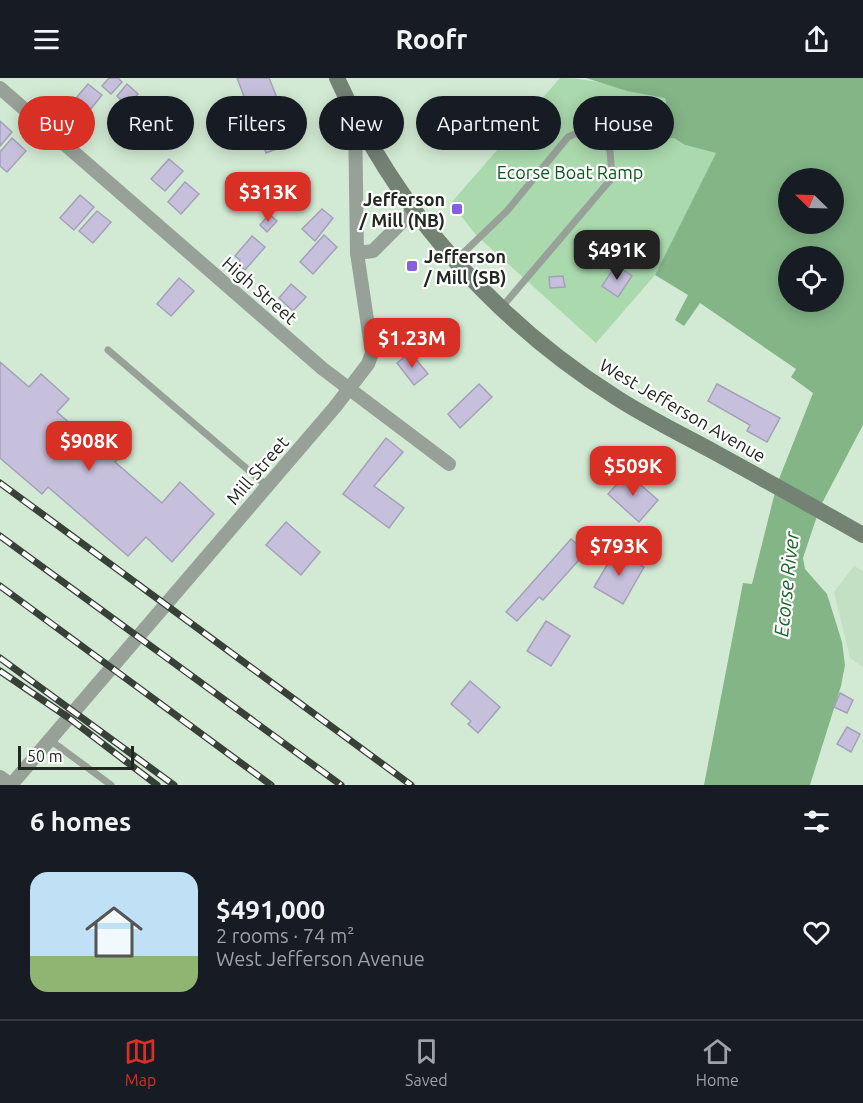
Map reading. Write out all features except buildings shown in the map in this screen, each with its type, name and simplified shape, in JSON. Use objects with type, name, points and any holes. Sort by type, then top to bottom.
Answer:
[{"type":"main road","name":"West Jefferson Avenue","points":[[337,78],[345,96]]},
{"type":"main road","name":"West Jefferson Avenue","points":[[375,150],[413,211],[454,262],[501,309],[551,353],[617,399],[863,535]]},
{"type":"street","name":"High Street","points":[[0,88],[349,388],[449,464]]},
{"type":"street","name":"Mill Street","points":[[11,785],[267,486],[368,364],[372,353],[357,253],[355,150]]},
{"type":"street","points":[[357,253],[373,251],[413,211]]},
{"type":"street","points":[[0,777],[11,785]]},
{"type":"lane","points":[[454,262],[507,211],[568,137],[573,135]]},
{"type":"lane","points":[[501,309],[612,178],[609,150]]},
{"type":"lane","points":[[108,350],[267,486]]},
{"type":"lane","points":[[50,740],[111,785]]},
{"type":"shaded area","points":[[854,566],[863,571],[863,667],[850,658],[834,592]]},
{"type":"green space","name":"Ecorse Boat Ramp","points":[[560,78],[600,82],[657,96],[573,96],[573,150],[674,150],[674,138],[685,145],[716,153],[655,275],[596,343],[476,235],[451,203],[497,150],[561,150],[561,96],[544,96]]},
{"type":"water","name":"Ecorse River","points":[[586,78],[863,78],[863,425],[820,507],[803,558],[805,569],[827,594],[842,642],[845,665],[841,686],[810,785],[704,785],[743,583],[752,584],[777,484],[813,393],[791,377],[796,369],[700,303],[684,326],[675,320],[688,295],[655,275],[716,153],[685,145],[674,138],[674,96],[654,96],[627,91]]},
{"type":"railway","points":[[0,483],[411,785]]},
{"type":"railway","points":[[0,536],[341,785]]},
{"type":"railway","points":[[0,586],[271,785]]},
{"type":"railway","points":[[0,658],[174,785]]},
{"type":"railway","points":[[0,671],[69,718],[157,785]]},
{"type":"place","name":"Jefferson / Mill (NB)","points":[[457,209]]},
{"type":"place","name":"Jefferson / Mill (SB)","points":[[412,266]]}]
